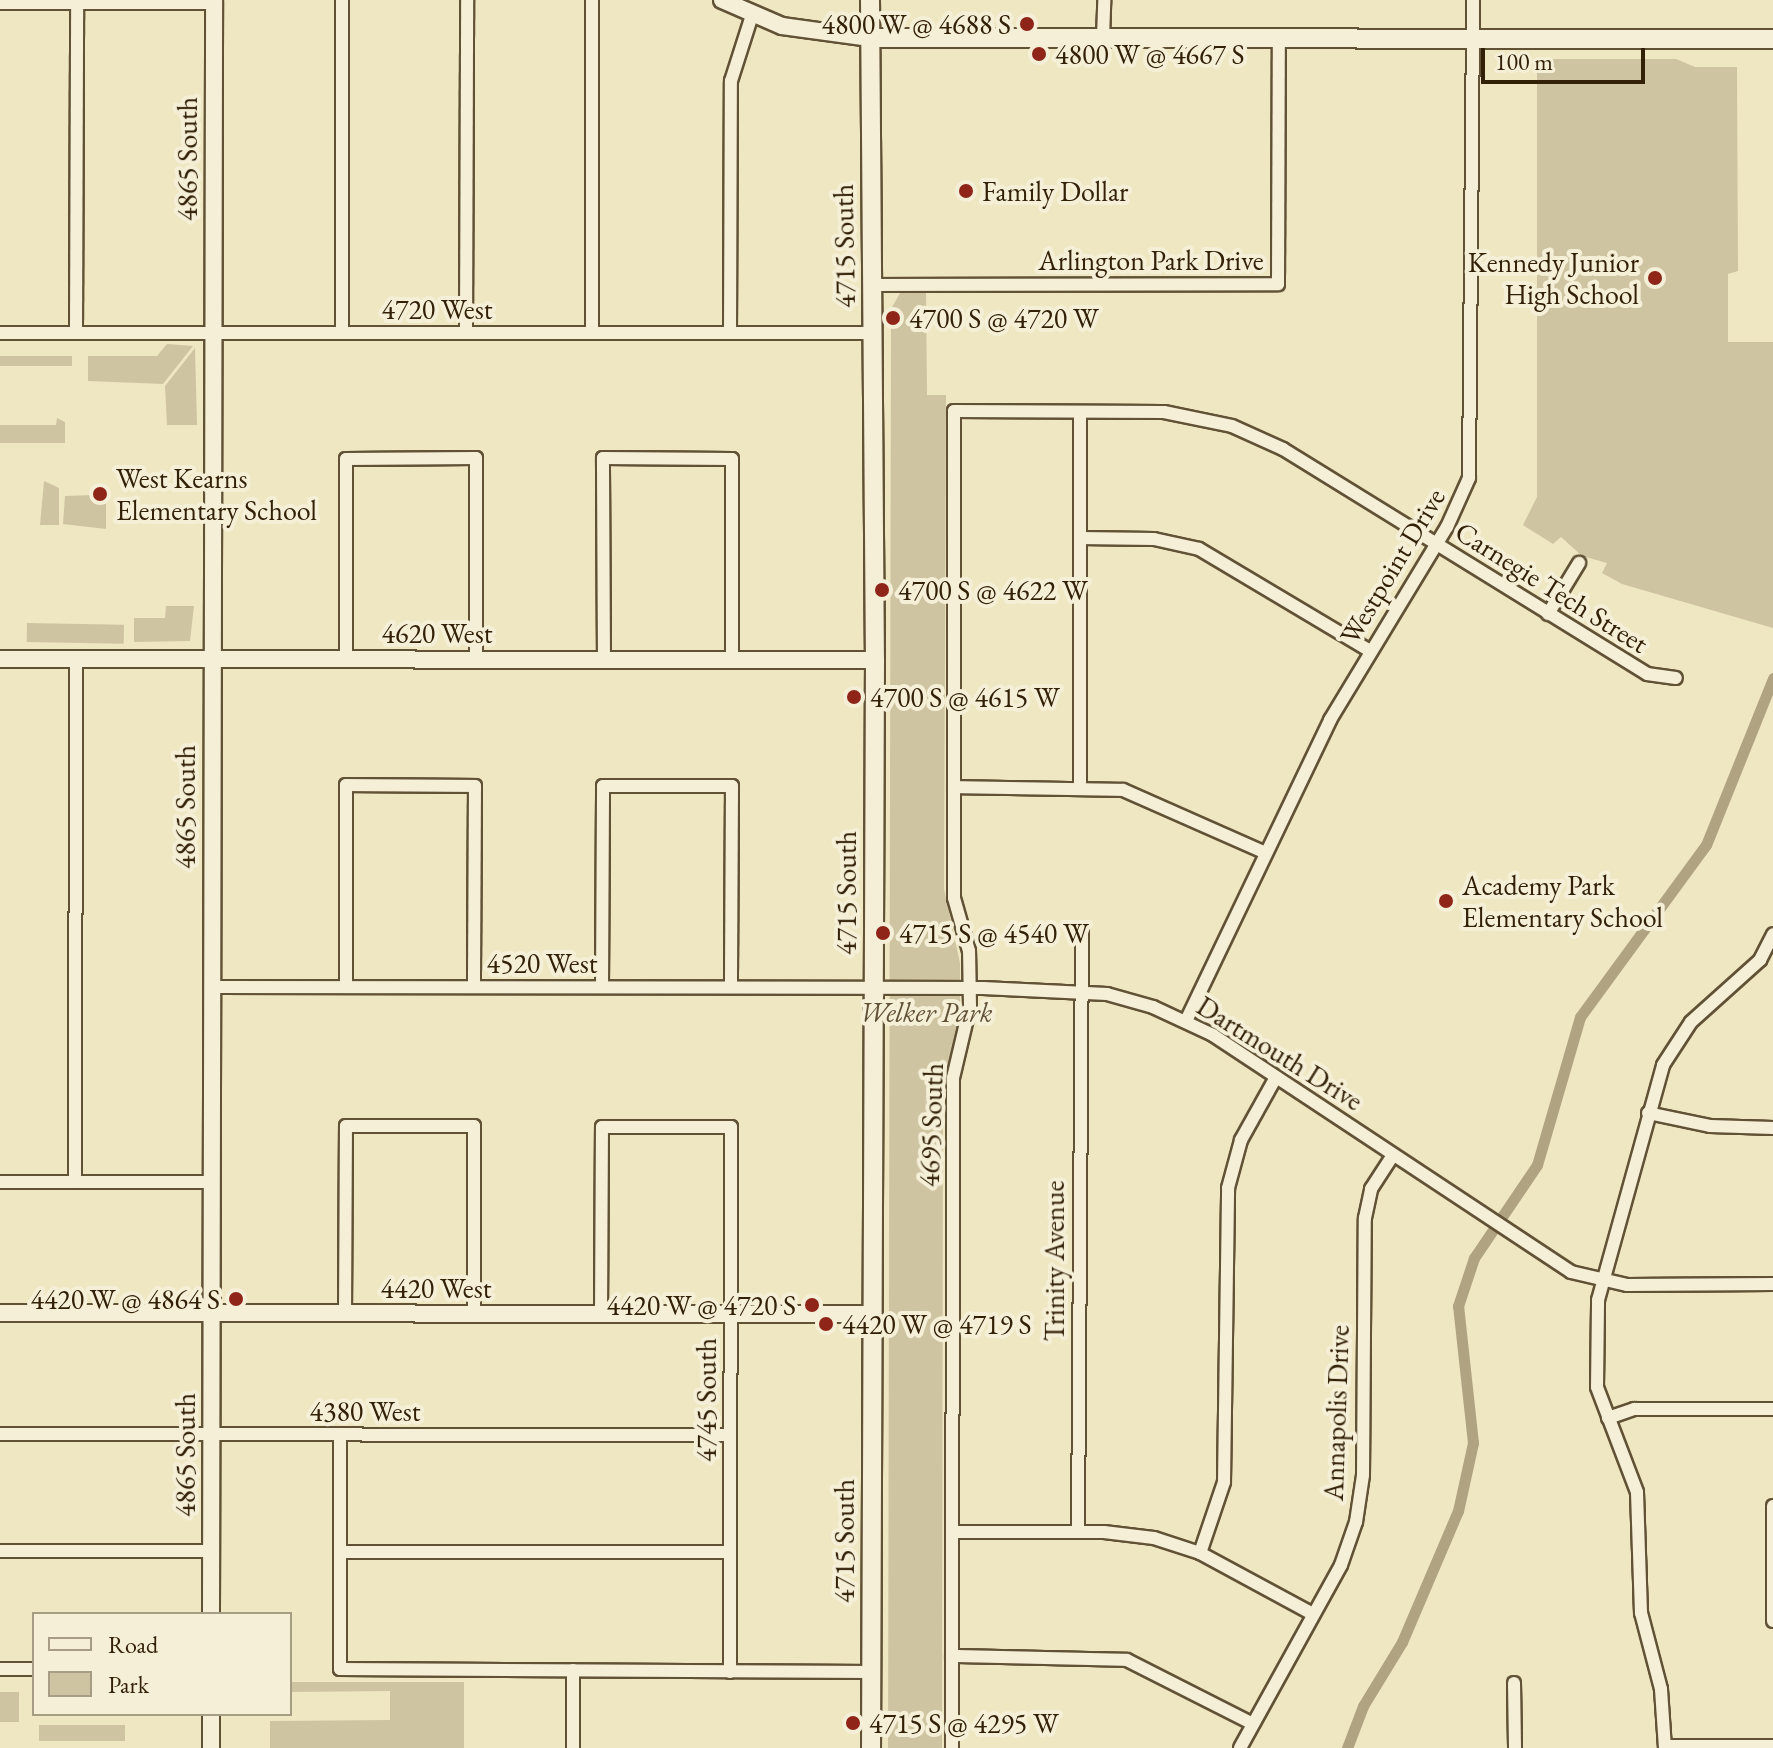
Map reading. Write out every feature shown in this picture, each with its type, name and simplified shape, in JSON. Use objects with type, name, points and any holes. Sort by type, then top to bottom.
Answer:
[{"type":"main road","name":"4715 South","points":[[870,0],[875,333],[871,1748]]},
{"type":"main road","points":[[870,38],[1773,39]]},
{"type":"street","points":[[342,0],[342,333]]},
{"type":"street","points":[[466,333],[467,0]]},
{"type":"street","points":[[592,0],[592,333]]},
{"type":"street","points":[[722,0],[752,15],[804,31],[870,38]]},
{"type":"street","points":[[1103,38],[1104,0]]},
{"type":"street","name":"Westpoint Drive","points":[[1186,1021],[1266,853],[1370,651],[1463,498],[1472,460],[1473,0]]},
{"type":"street","points":[[0,3],[214,2]]},
{"type":"street","name":"4865 South","points":[[211,1612],[214,2]]},
{"type":"street","points":[[76,333],[77,3]]},
{"type":"street","points":[[730,333],[731,81],[752,15]]},
{"type":"street","name":"Arlington Park Drive","points":[[873,285],[1278,284],[1279,38]]},
{"type":"street","name":"4720 West","points":[[0,333],[875,333]]},
{"type":"street","name":"Carnegie Tech Street","points":[[954,411],[1164,412],[1232,426],[1283,449],[1647,674],[1676,678]]},
{"type":"street","name":"4695 South","points":[[952,1748],[953,1078],[969,1024],[969,951],[954,898],[954,411]]},
{"type":"street","points":[[1080,412],[1080,787]]},
{"type":"street","points":[[346,659],[346,459],[476,458],[476,660]]},
{"type":"street","points":[[604,660],[603,458],[732,459],[732,660]]},
{"type":"street","points":[[1080,538],[1154,539],[1199,549],[1370,651]]},
{"type":"street","points":[[1548,614],[1579,563]]},
{"type":"street","name":"4620 West","points":[[0,659],[875,660]]},
{"type":"street","points":[[75,1182],[76,659]]},
{"type":"street","points":[[346,987],[346,785],[475,786],[474,987]]},
{"type":"street","points":[[602,987],[603,786],[732,786],[731,987]]},
{"type":"street","points":[[954,787],[1080,787],[1143,796],[1266,853]]},
{"type":"street","name":"Trinity Avenue","points":[[1078,1532],[1078,990],[1082,933]]},
{"type":"street","points":[[1773,934],[1770,950],[1675,1043],[1648,1113],[1602,1281],[1594,1368],[1608,1418],[1637,1492],[1641,1613],[1661,1689],[1665,1747],[1773,1746]]},
{"type":"street","name":"4520 West","points":[[211,987],[874,987]]},
{"type":"street","name":"Dartmouth Drive","points":[[874,987],[1078,990],[1137,1001],[1186,1021],[1276,1077],[1561,1267],[1602,1281],[1773,1284]]},
{"type":"street","points":[[1200,1553],[1224,1482],[1228,1188],[1241,1140],[1276,1077]]},
{"type":"street","points":[[1648,1113],[1710,1126],[1773,1128]]},
{"type":"street","points":[[345,1314],[346,1126],[474,1126],[474,1314]]},
{"type":"street","name":"4745 South","points":[[601,1314],[602,1127],[731,1127],[730,1672]]},
{"type":"street","name":"Annapolis Drive","points":[[1240,1748],[1347,1551],[1359,1506],[1365,1218],[1371,1189],[1393,1155]]},
{"type":"street","points":[[0,1182],[211,1182]]},
{"type":"street","name":"4420 West","points":[[0,1313],[872,1314]]},
{"type":"street","points":[[1608,1418],[1634,1409],[1773,1409]]},
{"type":"street","name":"4380 West","points":[[0,1434],[730,1435]]},
{"type":"street","points":[[340,1434],[340,1669],[872,1672]]},
{"type":"street","points":[[1773,1506],[1773,1621]]},
{"type":"street","points":[[952,1532],[1138,1535],[1200,1553],[1313,1614]]},
{"type":"street","points":[[0,1551],[211,1551]]},
{"type":"street","points":[[340,1552],[730,1552]]},
{"type":"street","points":[[952,1656],[1098,1656],[1137,1662],[1253,1724]]},
{"type":"street","points":[[0,1669],[32,1669]]},
{"type":"street","points":[[573,1670],[573,1748]]},
{"type":"street","points":[[1514,1683],[1515,1748]]},
{"type":"street","points":[[211,1716],[211,1748]]},
{"type":"green space","name":"Kennedy Junior High School","points":[[1537,59],[1676,59],[1695,67],[1737,67],[1738,271],[1728,274],[1728,342],[1773,342],[1773,628],[1622,584],[1602,573],[1607,563],[1582,556],[1561,537],[1553,544],[1523,525],[1537,497]]},
{"type":"green space","name":"Welker Park","points":[[926,291],[927,395],[946,395],[944,889],[960,963],[960,1017],[943,1082],[942,1748],[888,1748],[891,309],[900,293]]},
{"type":"green space","points":[[167,344],[193,346],[163,384],[88,381],[88,356],[157,356]]},
{"type":"green space","points":[[195,348],[197,425],[167,425],[165,386]]},
{"type":"green space","points":[[0,356],[72,356],[72,366],[0,366]]},
{"type":"green space","points":[[57,418],[65,422],[65,443],[0,443],[0,425],[56,425]]},
{"type":"green space","points":[[44,481],[59,488],[59,525],[40,525]]},
{"type":"green space","points":[[93,495],[106,504],[106,529],[63,524],[65,496]]},
{"type":"green space","points":[[166,606],[194,606],[190,641],[134,642],[134,618],[165,618]]},
{"type":"green space","points":[[27,623],[124,625],[124,644],[27,642]]},
{"type":"green space","points":[[292,1682],[464,1682],[464,1748],[270,1748],[270,1721],[390,1720],[390,1691],[292,1692]]},
{"type":"green space","points":[[0,1692],[19,1692],[19,1722],[0,1722]]},
{"type":"green space","points":[[39,1725],[125,1725],[125,1741],[39,1741]]},
{"type":"waterway","points":[[1347,1748],[1363,1706],[1402,1642],[1458,1511],[1473,1443],[1458,1306],[1474,1258],[1537,1165],[1580,1017],[1706,845],[1773,678]]},
{"type":"place","name":"4800 W @ 4688 S","points":[[1027,24]]},
{"type":"place","name":"4800 W @ 4667 S","points":[[1039,54]]},
{"type":"place","name":"Family Dollar","points":[[966,191]]},
{"type":"place","name":"Kennedy Junior High School","points":[[1655,278]]},
{"type":"place","name":"4700 S @ 4720 W","points":[[893,318]]},
{"type":"place","name":"West Kearns Elementary School","points":[[100,494]]},
{"type":"place","name":"4700 S @ 4622 W","points":[[882,590]]},
{"type":"place","name":"4700 S @ 4615 W","points":[[854,697]]},
{"type":"place","name":"Academy Park Elementary School","points":[[1446,901]]},
{"type":"place","name":"4715 S @ 4540 W","points":[[883,933]]},
{"type":"place","name":"4420 W @ 4864 S","points":[[236,1299]]},
{"type":"place","name":"4420 W @ 4720 S","points":[[812,1305]]},
{"type":"place","name":"4420 W @ 4719 S","points":[[826,1324]]},
{"type":"place","name":"4715 S @ 4295 W","points":[[853,1723]]}]
